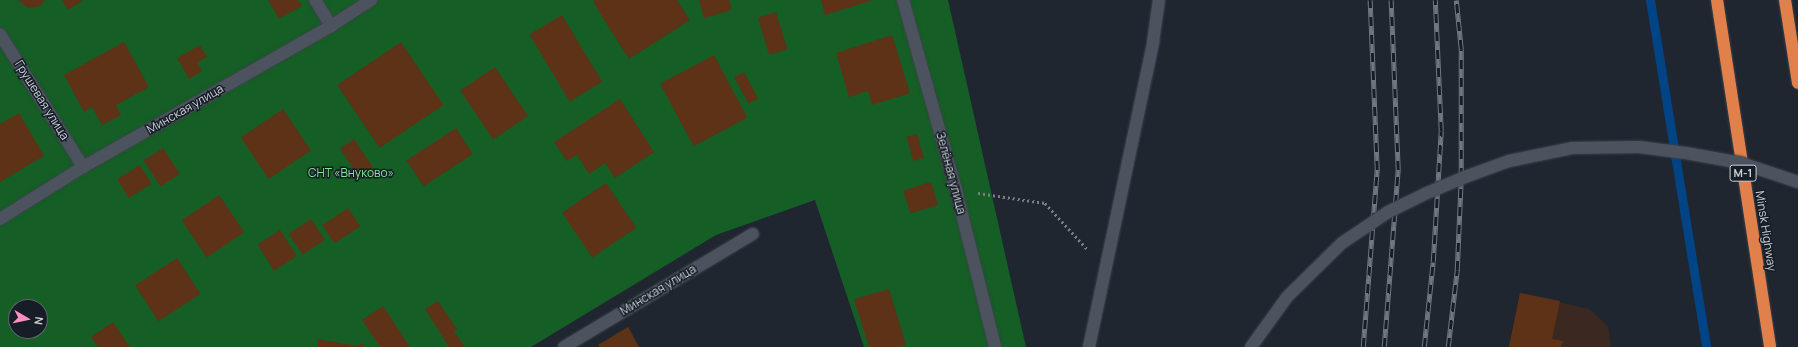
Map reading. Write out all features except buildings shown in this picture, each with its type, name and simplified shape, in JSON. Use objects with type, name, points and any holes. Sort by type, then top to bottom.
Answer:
[{"type":"highway","name":"Minsk Highway","points":[[1717,0],[1770,347]]},
{"type":"highway","points":[[1785,0],[1798,83]]},
{"type":"street","points":[[315,0],[331,26]]},
{"type":"street","name":"Минская улица","points":[[0,219],[83,167],[331,26],[371,0]]},
{"type":"street","name":"Зелёная улица","points":[[903,0],[956,190],[995,347]]},
{"type":"street","points":[[1089,347],[1153,42],[1159,0]]},
{"type":"street","name":"Грушевая улица","points":[[0,34],[83,167]]},
{"type":"street","points":[[1251,347],[1287,297],[1342,243],[1388,212],[1464,177],[1509,161],[1572,148],[1639,147],[1686,153],[1741,163],[1798,182]]},
{"type":"street","name":"Минская улица","points":[[564,347],[753,234]]},
{"type":"path","points":[[956,190],[1045,203],[1106,268]]},
{"type":"shaded area","points":[[1520,293],[1589,309],[1608,326],[1611,347],[1509,347]]},
{"type":"green space","name":"СНТ «Внуково»","points":[[0,0],[948,0],[1026,347],[864,347],[815,200],[716,235],[531,347],[0,347]]},
{"type":"waterway","points":[[1650,0],[1706,347]]},
{"type":"railway","points":[[1363,347],[1377,170],[1370,0]]},
{"type":"railway","points":[[1384,347],[1398,170],[1391,0]]},
{"type":"railway","points":[[1424,347],[1433,262],[1441,131],[1435,0]]},
{"type":"railway","points":[[1448,347],[1457,270],[1461,177],[1461,49],[1456,0]]}]
